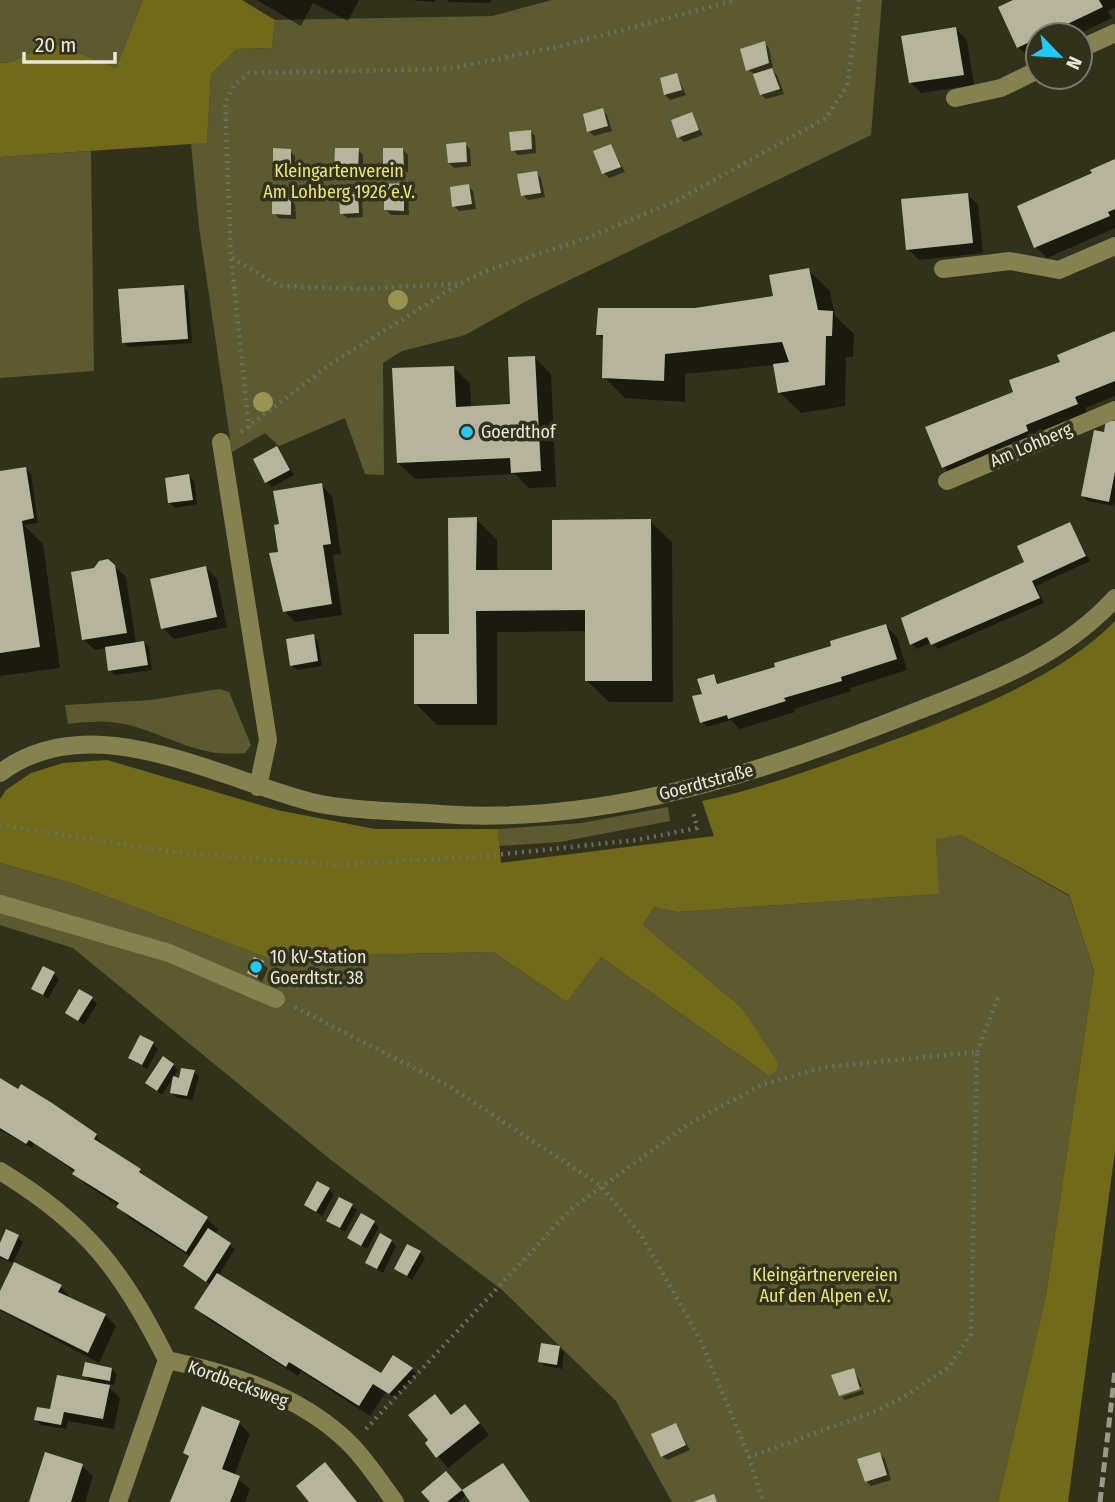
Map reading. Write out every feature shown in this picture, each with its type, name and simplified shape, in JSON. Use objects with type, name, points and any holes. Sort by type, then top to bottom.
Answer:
[{"type":"street","points":[[1094,43],[1115,33]]},
{"type":"street","points":[[955,98],[1002,88],[1024,77]]},
{"type":"street","points":[[943,269],[1010,261],[1059,270],[1115,246]]},
{"type":"street","name":"Am Lohberg","points":[[947,481],[1115,410]]},
{"type":"street","points":[[221,442],[268,740],[258,787]]},
{"type":"street","name":"Goerdtstraße","points":[[0,773],[14,762],[58,746],[102,743],[135,748],[314,803],[444,815],[583,808],[688,789],[819,750],[1036,662],[1084,629],[1115,598]]},
{"type":"street","points":[[0,904],[169,953],[276,999]]},
{"type":"street","points":[[0,1171],[42,1198],[101,1249],[142,1310],[167,1360],[118,1502]]},
{"type":"street","name":"Kordbecksweg","points":[[167,1360],[198,1366],[260,1388],[296,1405],[351,1446],[395,1502]]},
{"type":"path","points":[[249,428],[231,257],[225,103],[235,84],[249,73],[448,69],[561,46],[737,0]]},
{"type":"path","points":[[221,442],[249,428],[332,363],[459,284],[486,271],[590,237],[677,200],[826,118],[847,86],[859,0]]},
{"type":"path","points":[[231,257],[281,286],[360,289],[459,284]]},
{"type":"path","points":[[0,825],[94,842],[173,852],[337,865],[485,856],[637,840],[697,828]]},
{"type":"path","points":[[749,1457],[876,1411],[905,1396],[949,1367],[971,1334],[977,1052],[998,997]]},
{"type":"path","points":[[276,999],[449,1086],[601,1186],[641,1235],[701,1341],[749,1457],[763,1502]]},
{"type":"path","points":[[351,1446],[525,1255],[571,1209],[687,1125],[761,1084],[825,1067],[977,1052]]},
{"type":"green space","points":[[0,0],[143,0],[116,68],[51,42],[12,62],[0,63]]},
{"type":"green space","name":"Kleingartenverein Am Lohberg 1926 e.V.","points":[[552,0],[882,0],[871,135],[530,299],[465,335],[402,351],[383,363],[384,475],[365,474],[345,418],[279,446],[265,433],[232,452],[199,227],[191,144],[207,142],[211,74],[237,49],[272,48],[275,20],[492,16]]},
{"type":"green space","points":[[91,151],[94,371],[0,378],[0,157]]},
{"type":"green space","points":[[219,689],[229,692],[251,745],[245,753],[204,750],[113,722],[68,724],[65,705],[151,700]]},
{"type":"green space","points":[[668,807],[670,821],[560,842],[499,846],[498,829],[581,823]]},
{"type":"green space","name":"Kleingärtnervereien Auf den Alpen e.V.","points":[[961,835],[1069,896],[1094,971],[1046,1295],[998,1502],[672,1502],[616,1401],[502,1290],[331,1160],[73,948],[0,925],[0,863],[72,883],[278,962],[303,956],[493,952],[567,1002],[601,957],[769,1076],[742,1008],[643,925],[654,907],[677,912],[938,894],[936,838]]},
{"type":"shaded area","points":[[143,0],[242,0],[275,20],[272,48],[237,49],[211,74],[207,143],[0,157],[0,63],[12,62],[51,42],[116,68]]},
{"type":"shaded area","points":[[1115,621],[1115,1151],[1068,1502],[998,1502],[1046,1295],[1094,971],[1069,895],[961,835],[936,839],[939,894],[677,912],[654,907],[643,925],[742,1008],[778,1063],[776,1071],[769,1076],[601,957],[567,1002],[493,952],[303,956],[278,962],[72,883],[0,863],[0,799],[6,790],[31,773],[63,763],[107,760],[277,810],[375,829],[498,829],[501,863],[714,836],[702,801],[761,786],[817,767],[993,700],[1060,664],[1090,644]]},
{"type":"building","points":[[1013,0],[1099,0],[1103,7],[1074,21],[1024,21],[1024,45],[1017,48],[998,7]]},
{"type":"building","points":[[956,27],[964,75],[909,83],[901,36]]},
{"type":"building","points":[[765,41],[769,63],[746,71],[740,49]]},
{"type":"building","points":[[772,68],[780,89],[760,95],[753,74]]},
{"type":"building","points":[[677,73],[682,90],[664,95],[660,78]]},
{"type":"building","points":[[603,108],[608,126],[587,132],[583,114]]},
{"type":"building","points":[[692,112],[699,130],[677,138],[671,120]]},
{"type":"building","points":[[531,130],[532,149],[511,151],[509,132]]},
{"type":"building","points":[[466,142],[467,162],[448,163],[446,144]]},
{"type":"building","points":[[611,144],[621,167],[602,174],[593,151]]},
{"type":"building","points":[[273,148],[291,149],[291,172],[273,171]]},
{"type":"building","points":[[335,148],[359,148],[358,169],[334,168]]},
{"type":"building","points":[[383,148],[403,148],[404,168],[383,168]]},
{"type":"building","points":[[1115,159],[1115,209],[1108,212],[1110,216],[1034,248],[1017,206],[1092,173],[1090,170]]},
{"type":"building","points":[[537,171],[541,193],[521,196],[517,174]]},
{"type":"building","points":[[404,183],[404,211],[384,210],[384,184]]},
{"type":"building","points":[[469,184],[472,204],[452,207],[450,187]]},
{"type":"building","points":[[968,193],[973,243],[906,250],[901,199]]},
{"type":"building","points":[[358,194],[359,213],[340,214],[339,195]]},
{"type":"building","points":[[272,196],[291,197],[291,215],[272,214]]},
{"type":"building","points":[[809,268],[818,310],[833,311],[832,336],[826,336],[825,385],[778,393],[773,364],[789,362],[782,342],[665,354],[664,381],[602,378],[603,335],[596,335],[598,308],[695,308],[773,296],[769,275]]},
{"type":"building","points":[[184,285],[188,339],[122,343],[118,289]]},
{"type":"building","points":[[1115,331],[1115,381],[1075,397],[1078,404],[1026,425],[1028,431],[942,468],[925,427],[1013,392],[1009,380],[1060,362],[1057,355]]},
{"type":"building","name":"Goerdthof","points":[[535,356],[541,471],[511,473],[510,458],[397,463],[392,368],[454,366],[456,407],[510,404],[508,357]]},
{"type":"building","points":[[1106,419],[1115,421],[1115,472],[1109,502],[1081,496],[1094,430],[1104,432]]},
{"type":"building","points":[[277,446],[290,470],[265,483],[253,459]]},
{"type":"building","points":[[26,467],[34,518],[22,521],[40,647],[0,653],[0,471]]},
{"type":"building","points":[[189,474],[193,500],[168,503],[165,478]]},
{"type":"building","points":[[322,483],[331,544],[323,545],[332,604],[283,612],[269,553],[278,552],[274,525],[279,524],[273,491]]},
{"type":"building","points":[[477,517],[476,570],[552,570],[552,520],[651,519],[652,681],[585,681],[585,610],[476,611],[477,704],[414,704],[414,634],[449,634],[448,518]]},
{"type":"building","points":[[1070,522],[1086,556],[1032,581],[1040,598],[931,645],[927,637],[910,645],[901,618],[1024,562],[1017,546]]},
{"type":"building","points":[[108,559],[115,565],[127,633],[82,640],[71,572],[94,568],[99,561]]},
{"type":"building","points":[[206,566],[217,617],[161,629],[150,579]]},
{"type":"building","points":[[886,624],[897,659],[841,677],[842,681],[784,698],[786,701],[728,719],[727,715],[700,723],[692,696],[702,694],[697,679],[714,674],[717,684],[775,667],[774,663],[831,646],[830,641]]},
{"type":"building","points":[[314,634],[318,661],[290,666],[286,639]]},
{"type":"building","points":[[144,641],[148,665],[108,671],[105,647]]},
{"type":"building","name":"10 kV-Station Goerdtstr. 38","points":[[254,957],[264,961],[257,978],[247,973]]},
{"type":"building","points":[[43,966],[55,972],[43,995],[31,989]]},
{"type":"building","points":[[79,989],[93,997],[78,1021],[65,1013]]},
{"type":"building","points":[[140,1035],[154,1042],[142,1065],[128,1058]]},
{"type":"building","points":[[163,1056],[174,1064],[157,1091],[145,1083]]},
{"type":"building","points":[[181,1068],[195,1070],[187,1096],[170,1093],[173,1076],[179,1078]]},
{"type":"building","points":[[0,1078],[18,1089],[21,1084],[52,1103],[97,1134],[94,1139],[141,1169],[139,1172],[208,1217],[186,1252],[116,1207],[119,1203],[72,1174],[75,1170],[29,1140],[26,1144],[0,1128]]},
{"type":"building","points":[[317,1181],[330,1188],[316,1212],[304,1205]]},
{"type":"building","points":[[339,1197],[353,1204],[340,1228],[326,1221]]},
{"type":"building","points":[[361,1213],[375,1221],[361,1246],[347,1238]]},
{"type":"building","points":[[208,1228],[231,1243],[206,1282],[183,1266]]},
{"type":"building","points":[[6,1229],[19,1235],[8,1260],[0,1256],[0,1243]]},
{"type":"building","points":[[380,1233],[392,1240],[377,1269],[365,1263]]},
{"type":"building","points":[[407,1244],[421,1251],[407,1276],[394,1269]]},
{"type":"building","points":[[14,1262],[62,1285],[58,1292],[106,1314],[88,1353],[0,1309],[0,1291]]},
{"type":"building","points":[[217,1273],[381,1373],[393,1355],[413,1368],[389,1394],[373,1384],[359,1406],[289,1362],[286,1367],[194,1308]]},
{"type":"building","points":[[541,1343],[560,1346],[557,1365],[538,1362]]},
{"type":"building","points":[[85,1362],[112,1368],[110,1381],[82,1376]]},
{"type":"building","points":[[854,1368],[860,1389],[839,1396],[831,1375]]},
{"type":"building","points":[[57,1375],[110,1385],[103,1419],[64,1412],[61,1425],[34,1420],[37,1407],[50,1409]]},
{"type":"building","points":[[435,1394],[451,1415],[465,1404],[480,1423],[436,1458],[425,1443],[428,1440],[408,1415]]},
{"type":"building","points":[[202,1406],[240,1421],[222,1469],[240,1476],[230,1502],[170,1502],[189,1456],[183,1453]]},
{"type":"building","points":[[676,1423],[686,1445],[661,1457],[651,1434]]},
{"type":"building","points":[[45,1452],[83,1464],[71,1502],[29,1502]]},
{"type":"building","points":[[880,1452],[887,1475],[865,1482],[857,1459]]},
{"type":"building","points":[[325,1462],[357,1502],[309,1502],[296,1486]]},
{"type":"building","points":[[503,1463],[530,1502],[470,1502],[462,1490]]},
{"type":"building","points":[[446,1471],[462,1490],[447,1502],[430,1502],[421,1492]]},
{"type":"building","points":[[714,1494],[717,1502],[693,1502]]},
{"type":"railway","points":[[1100,1502],[1115,1371]]},
{"type":"place","name":"Goerdthof","points":[[467,432]]},
{"type":"place","name":"10 kV-Station Goerdtstr. 38","points":[[256,967]]}]
